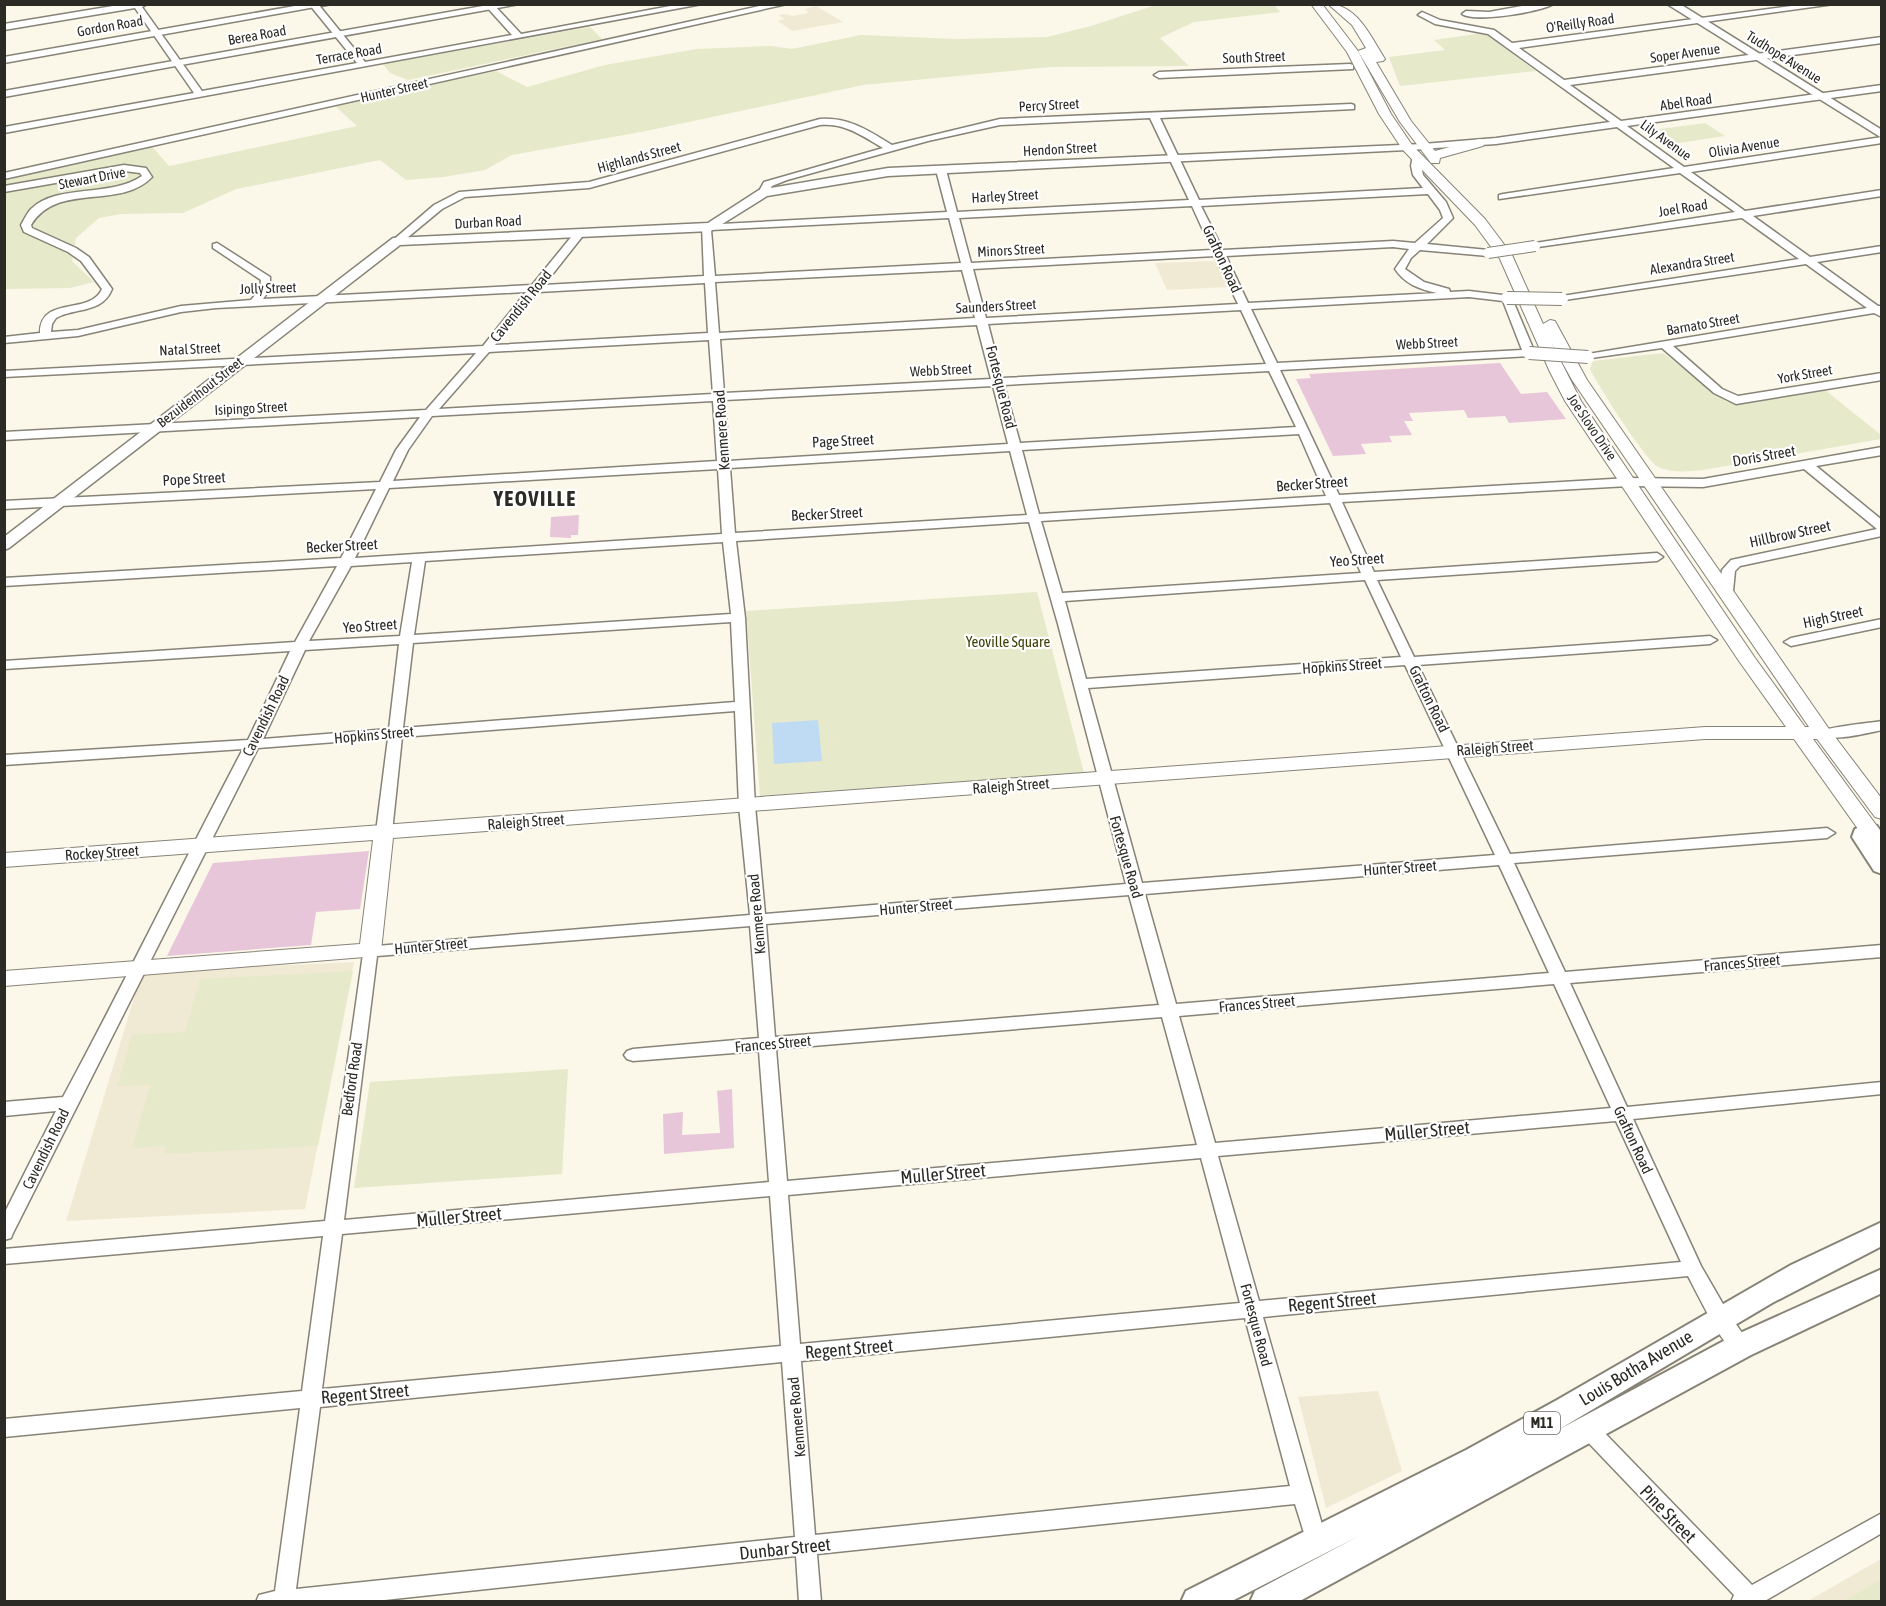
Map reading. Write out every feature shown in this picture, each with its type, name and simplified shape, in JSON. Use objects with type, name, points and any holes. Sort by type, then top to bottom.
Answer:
[{"type":"main road","points":[[1315,4],[1361,66]]},
{"type":"main road","name":"Joe Slovo Drive","points":[[1327,4],[1352,33],[1361,66],[1373,93],[1508,258],[1557,372],[1589,424],[1798,732],[1877,830]]},
{"type":"main road","points":[[1333,4],[1356,23],[1376,50],[1385,72],[1383,81]]},
{"type":"main road","name":"Joe Slovo Drive","points":[[1361,66],[1383,81],[1419,152],[1490,216],[1517,250],[1565,356],[1822,733],[1877,830]]},
{"type":"main road","points":[[1419,152],[1479,143]]},
{"type":"main road","name":"Raleigh Street","points":[[199,846],[1705,733],[1822,733]]},
{"type":"main road","points":[[1877,830],[1863,834],[1863,837],[1881,866]]},
{"type":"main road","name":"Bedford Road","points":[[370,951],[384,832]]},
{"type":"main road","name":"Rockey Street","points":[[4,860],[199,846]]},
{"type":"main road","name":"Hunter Street","points":[[4,979],[370,951]]},
{"type":"main road","name":"Louis Botha Avenue","points":[[1197,1602],[1569,1409],[1720,1317],[1881,1233]]},
{"type":"main road","name":"Louis Botha Avenue","points":[[1266,1602],[1741,1346],[1875,1284]]},
{"type":"street","name":"Gordon Road","points":[[4,60],[327,4]]},
{"type":"street","name":"Berea Road","points":[[4,94],[490,6],[514,4]]},
{"type":"street","name":"Terrace Road","points":[[4,130],[698,4]]},
{"type":"street","name":"Hunter Street","points":[[4,176],[783,4]]},
{"type":"street","points":[[1527,4],[1466,14],[1489,15],[1550,4]]},
{"type":"street","name":"Tudhope Avenue","points":[[1672,4],[1881,135]]},
{"type":"street","name":"O'Reilly Road","points":[[1512,46],[1830,4]]},
{"type":"street","points":[[4,27],[139,5],[200,95]]},
{"type":"street","points":[[314,5],[363,65]]},
{"type":"street","points":[[490,6],[519,36]]},
{"type":"street","name":"Lily Avenue","points":[[1422,15],[1438,22],[1488,30],[1880,311]]},
{"type":"street","name":"Soper Avenue","points":[[1563,83],[1881,40]]},
{"type":"street","name":"South Street","points":[[1159,75],[1361,66]]},
{"type":"street","name":"Abel Road","points":[[1479,143],[1881,88]]},
{"type":"street","name":"Percy Street","points":[[763,193],[768,184],[784,178],[1000,122],[1351,107]]},
{"type":"street","name":"Grafton Road","points":[[1153,114],[1271,366],[1303,429],[1369,576],[1506,860],[1693,1268],[1720,1317],[1741,1346]]},
{"type":"street","name":"Highlands Street","points":[[397,241],[438,207],[463,194],[589,185],[820,122],[836,120],[847,123],[892,149]]},
{"type":"street","name":"Olivia Avenue","points":[[1503,197],[1881,140]]},
{"type":"street","points":[[1419,152],[1416,172],[1445,209],[1448,218],[1401,264],[1402,273],[1420,284],[1469,294]]},
{"type":"street","name":"Hendon Street","points":[[709,227],[763,193],[877,173],[1175,159],[1419,152]]},
{"type":"street","name":"Stewart Drive","points":[[4,189],[124,168],[143,170],[146,173],[147,177],[136,184],[62,198],[40,208],[28,219],[26,225],[28,230],[72,250],[85,259],[107,289],[104,298],[97,302],[51,317],[46,324],[46,337]]},
{"type":"street","name":"Fortesque Road","points":[[942,170],[1034,518],[1082,684],[1105,779],[1316,1542]]},
{"type":"street","name":"Harley Street","points":[[580,233],[1431,192]]},
{"type":"street","name":"Joel Road","points":[[1488,253],[1881,193]]},
{"type":"street","name":"Kenmere Road","points":[[709,227],[729,536],[738,618],[747,806],[758,920],[810,1602]]},
{"type":"street","name":"Durban Road","points":[[397,241],[580,233]]},
{"type":"street","name":"Cavendish Road","points":[[4,1233],[141,967],[199,846],[254,744],[299,647],[346,562],[402,450],[428,414],[486,349],[580,233]]},
{"type":"street","name":"Bezuidenhout Street","points":[[4,545],[397,241]]},
{"type":"street","name":"Minors Street","points":[[535,290],[1393,244],[1488,253]]},
{"type":"street","points":[[217,246],[266,279],[265,289],[254,303]]},
{"type":"street","name":"Alexandra Street","points":[[1507,298],[1562,299],[1881,249]]},
{"type":"street","name":"Jolly Street","points":[[4,340],[93,330],[181,309],[254,303],[535,290]]},
{"type":"street","name":"Saunders Street","points":[[486,349],[1469,294],[1507,298]]},
{"type":"street","points":[[1507,298],[1529,353]]},
{"type":"street","name":"Barnato Street","points":[[1529,353],[1588,357],[1880,311]]},
{"type":"street","name":"York Street","points":[[1666,346],[1718,391],[1734,400],[1881,376]]},
{"type":"street","name":"Natal Street","points":[[4,374],[486,349]]},
{"type":"street","name":"Webb Street","points":[[428,414],[1529,353]]},
{"type":"street","name":"Isipingo Street","points":[[4,436],[428,414]]},
{"type":"street","name":"Page Street","points":[[385,485],[1303,429]]},
{"type":"street","name":"Doris Street","points":[[1652,483],[1703,483],[1881,451]]},
{"type":"street","points":[[1807,465],[1881,530]]},
{"type":"street","name":"Becker Street","points":[[4,582],[1333,499],[1629,482],[1652,483]]},
{"type":"street","name":"Pope Street","points":[[4,505],[385,485]]},
{"type":"street","name":"Hillbrow Street","points":[[1726,591],[1729,570],[1736,563],[1881,530]]},
{"type":"street","name":"Bedford Road","points":[[384,832],[394,733],[419,557]]},
{"type":"street","name":"Yeo Street","points":[[1058,597],[1657,557]]},
{"type":"street","name":"Yeo Street","points":[[4,665],[738,618]]},
{"type":"street","name":"High Street","points":[[1791,642],[1881,623]]},
{"type":"street","name":"Hopkins Street","points":[[1082,684],[1710,640]]},
{"type":"street","name":"Hopkins Street","points":[[4,760],[254,744],[743,706]]},
{"type":"street","points":[[1822,733],[1856,731],[1881,725]]},
{"type":"street","name":"Hunter Street","points":[[370,951],[1827,833]]},
{"type":"street","name":"Bedford Road","points":[[278,1601],[310,1399],[370,951]]},
{"type":"street","name":"Frances Street","points":[[633,1056],[1881,951]]},
{"type":"street","name":"Muller Street","points":[[4,1257],[1621,1114],[1881,1088]]},
{"type":"street","points":[[4,1108],[69,1103]]},
{"type":"street","name":"Regent Street","points":[[4,1428],[1693,1268]]},
{"type":"street","name":"Pine Street","points":[[1588,1429],[1746,1600]]},
{"type":"street","name":"Dunbar Street","points":[[278,1601],[1303,1494]]},
{"type":"street","points":[[1746,1600],[1881,1522]]},
{"type":"shaded area","points":[[816,6],[843,22],[792,31],[778,21],[785,19],[778,15],[792,16],[809,13],[805,9]]},
{"type":"shaded area","points":[[1216,261],[1228,287],[1167,290],[1155,263]]},
{"type":"shaded area","points":[[354,962],[305,1209],[66,1221],[142,972]]},
{"type":"shaded area","points":[[1378,1391],[1402,1471],[1326,1508],[1298,1397]]},
{"type":"shaded area","points":[[1881,1559],[1881,1601],[1808,1601]]},
{"type":"green space","points":[[1156,5],[1274,5],[1280,12],[1194,22],[1160,38],[1189,66],[1051,67],[863,85],[646,131],[512,155],[485,170],[406,180],[380,160],[236,189],[183,213],[121,214],[99,218],[76,238],[72,261],[94,282],[70,288],[5,289],[5,173],[97,156],[149,143],[169,166],[357,126],[334,105],[496,71],[527,87],[605,65],[697,49],[771,46],[792,49],[861,35],[956,39],[1047,37],[1091,26]]},
{"type":"green space","points":[[590,27],[602,39],[408,80],[390,73],[383,64]]},
{"type":"green space","points":[[1484,33],[1536,71],[1400,86],[1389,57],[1445,50],[1434,40]]},
{"type":"green space","points":[[1705,123],[1725,136],[1665,145],[1645,131]]},
{"type":"green space","points":[[1663,353],[1727,402],[1825,390],[1881,435],[1881,439],[1703,470],[1663,469],[1657,466],[1642,450],[1590,369],[1593,361]]},
{"type":"green space","name":"Yeoville Square","points":[[1037,592],[1084,773],[760,796],[746,611]]},
{"type":"green space","points":[[353,971],[318,1146],[165,1154],[166,1146],[132,1148],[150,1085],[117,1086],[132,1035],[185,1032],[200,979]]},
{"type":"green space","points":[[568,1069],[562,1174],[354,1188],[370,1082]]},
{"type":"green space","points":[[1881,1579],[1881,1601],[1845,1601]]},
{"type":"water","points":[[818,720],[822,761],[774,764],[772,723]]},
{"type":"building","points":[[1500,363],[1521,394],[1547,392],[1566,419],[1509,423],[1505,416],[1468,418],[1464,410],[1409,413],[1413,421],[1404,421],[1412,435],[1389,436],[1392,442],[1361,444],[1366,454],[1333,456],[1296,379],[1311,378],[1309,374]]},
{"type":"building","points":[[579,515],[578,535],[571,535],[571,538],[550,537],[551,517]]},
{"type":"building","points":[[369,851],[360,909],[316,912],[311,945],[167,956],[213,863]]},
{"type":"building","points":[[732,1089],[734,1148],[664,1154],[663,1114],[683,1112],[682,1135],[720,1133],[717,1091]]},
{"type":"district","name":"YEOVILLE","points":[[535,499]]}]
